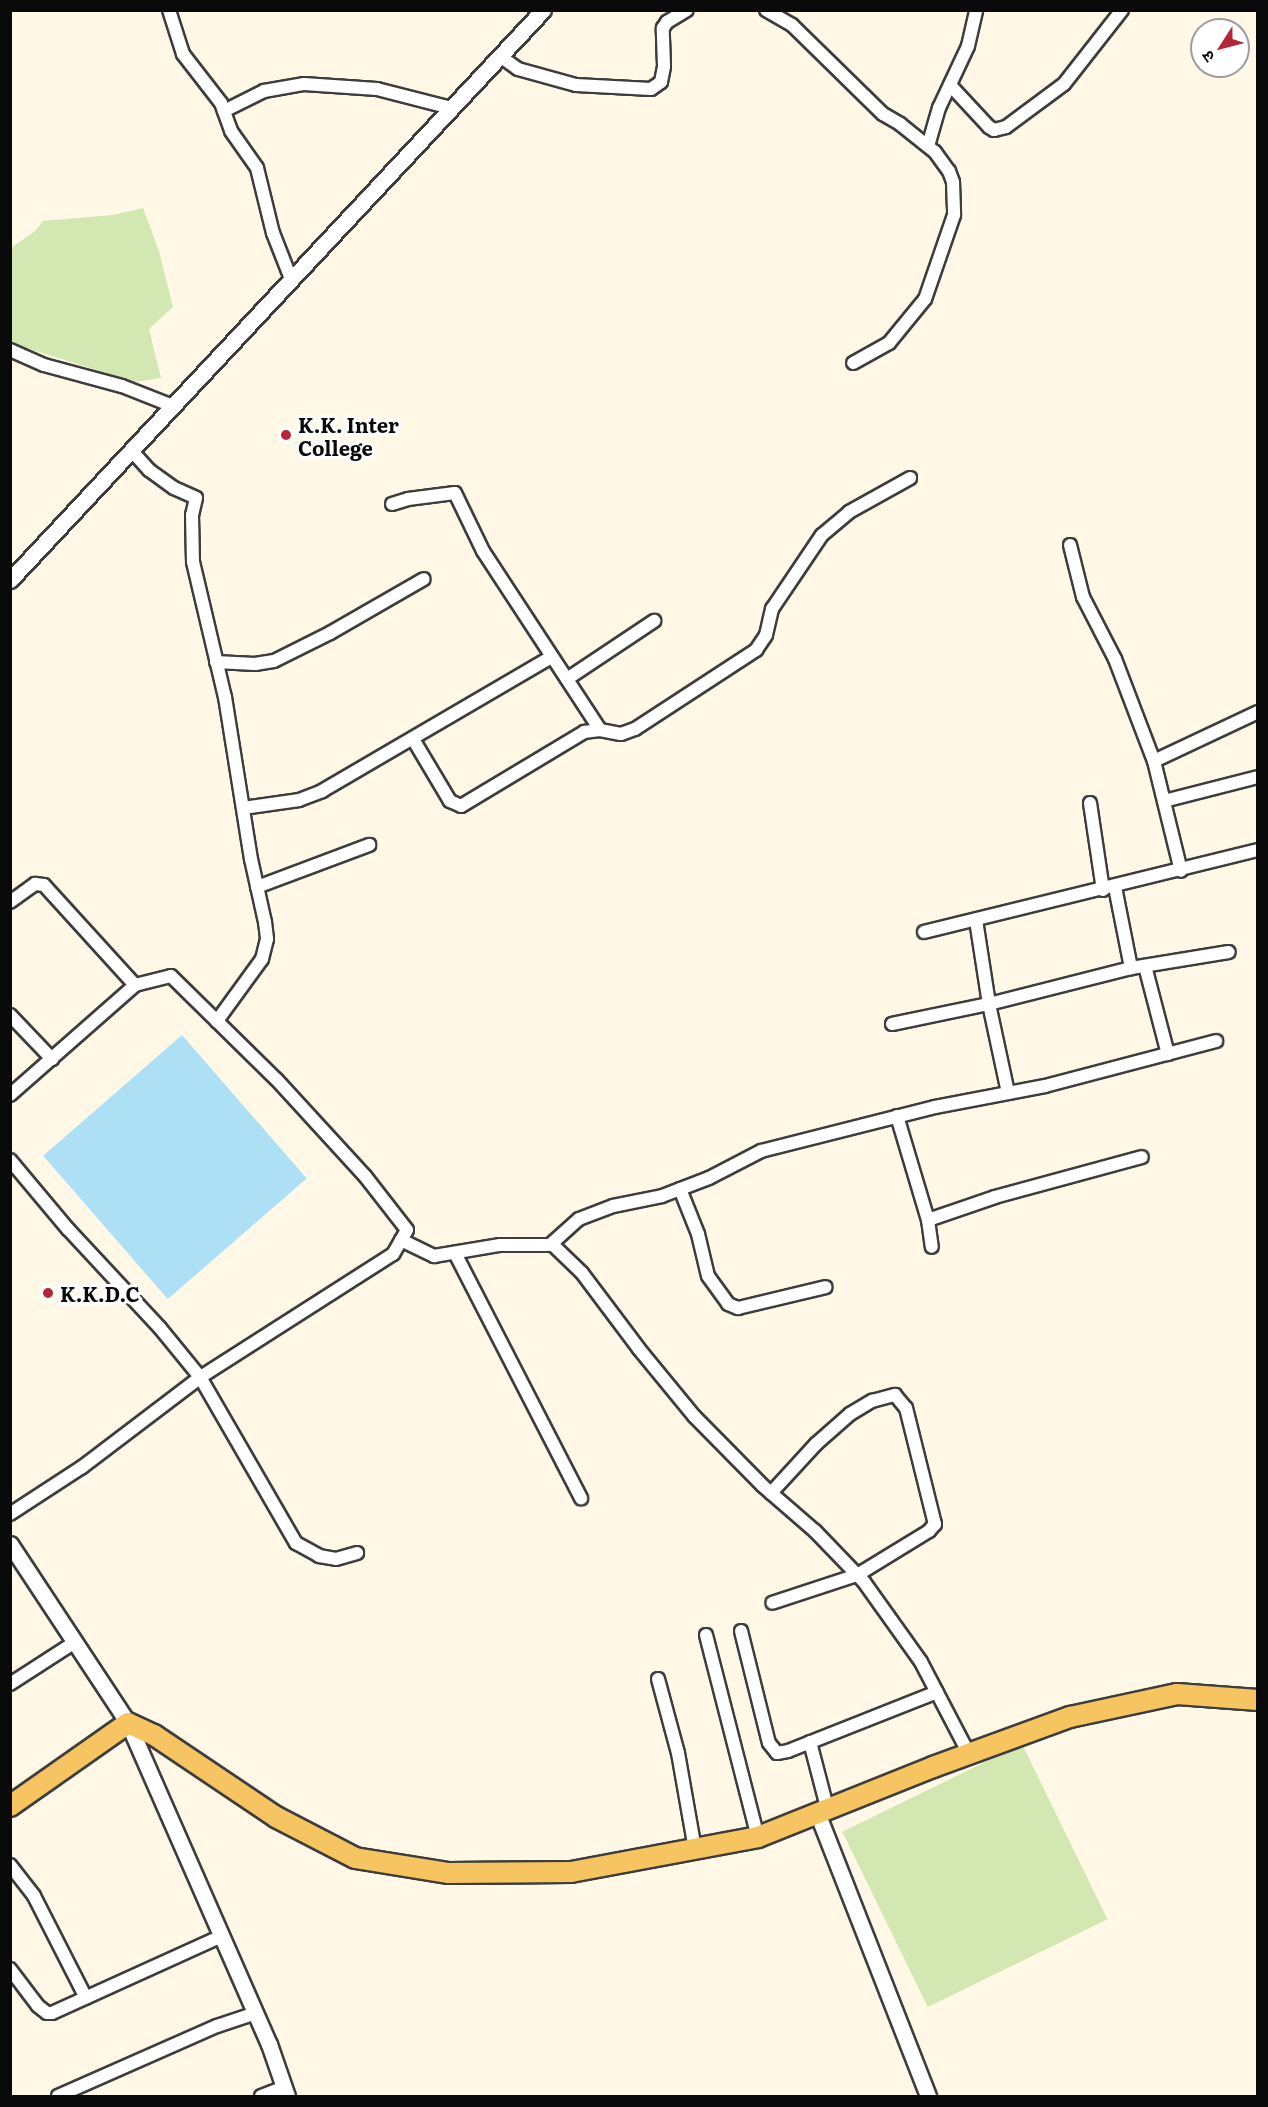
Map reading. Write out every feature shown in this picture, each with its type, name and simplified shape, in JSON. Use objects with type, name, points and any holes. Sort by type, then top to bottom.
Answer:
[{"type":"main road","points":[[10,1806],[128,1723],[154,1735],[276,1817],[355,1858],[449,1873],[571,1872],[758,1837],[1070,1717],[1177,1694],[1257,1700]]},
{"type":"street","points":[[169,10],[183,54],[218,97],[231,131],[261,180],[273,233],[291,279]]},
{"type":"street","points":[[500,56],[518,69],[576,85],[651,89],[658,86],[662,74],[663,28],[667,22],[687,10]]},
{"type":"street","points":[[766,10],[792,25],[883,114],[928,146],[949,171],[955,197],[954,215],[925,299],[889,343],[853,363]]},
{"type":"street","points":[[928,146],[937,115],[968,46],[976,10]]},
{"type":"street","points":[[950,85],[989,127],[994,129],[1006,127],[1064,84],[1122,10]]},
{"type":"street","points":[[10,580],[539,12]]},
{"type":"street","points":[[224,111],[264,91],[304,84],[377,89],[451,108]]},
{"type":"street","points":[[10,350],[44,366],[122,386],[172,406]]},
{"type":"street","points":[[131,450],[149,470],[174,488],[196,498],[192,515],[193,562],[225,697],[267,939],[262,959],[217,1021]]},
{"type":"street","points":[[413,739],[450,801],[456,806],[461,806],[584,732],[600,730],[621,734],[635,729],[756,650],[766,635],[772,609],[822,535],[842,517],[909,478]]},
{"type":"street","points":[[392,504],[408,499],[455,493],[483,551],[600,730]]},
{"type":"street","points":[[1070,545],[1083,597],[1115,659],[1154,760],[1181,871]]},
{"type":"street","points":[[216,662],[255,664],[274,662],[424,579]]},
{"type":"street","points":[[567,678],[654,621]]},
{"type":"street","points":[[243,808],[310,796],[413,739],[551,657]]},
{"type":"street","points":[[1154,760],[1257,712]]},
{"type":"street","points":[[1164,801],[1257,777]]},
{"type":"street","points":[[1090,803],[1109,888],[1131,969]]},
{"type":"street","points":[[257,887],[369,845]]},
{"type":"street","points":[[924,932],[1181,871],[1257,850]]},
{"type":"street","points":[[10,902],[35,884],[44,885],[135,985]]},
{"type":"street","points":[[976,920],[989,1004],[1008,1093]]},
{"type":"street","points":[[892,1024],[989,1004],[1145,966],[1229,952]]},
{"type":"street","points":[[1145,966],[1168,1054]]},
{"type":"street","points":[[10,1095],[135,985],[171,976],[277,1080],[365,1176],[407,1230],[393,1254],[200,1377],[82,1467],[10,1514]]},
{"type":"street","points":[[10,1016],[51,1059]]},
{"type":"street","points":[[550,1245],[579,1219],[613,1206],[662,1196],[710,1178],[761,1151],[897,1116],[1008,1093],[1216,1041]]},
{"type":"street","points":[[897,1116],[928,1220],[932,1247]]},
{"type":"street","points":[[928,1220],[1006,1194],[1142,1157]]},
{"type":"street","points":[[10,1160],[68,1229],[160,1328],[200,1377],[296,1543],[305,1549],[336,1559],[357,1553]]},
{"type":"street","points":[[680,1189],[698,1234],[708,1276],[728,1304],[738,1308],[826,1287]]},
{"type":"street","points":[[401,1240],[434,1256],[500,1245],[554,1245],[582,1273],[639,1349],[694,1416],[771,1494],[815,1531],[857,1575],[921,1662],[969,1754]]},
{"type":"street","points":[[454,1253],[581,1498]]},
{"type":"street","points":[[771,1494],[816,1444],[850,1414],[872,1401],[888,1396],[899,1397],[906,1408],[935,1524],[929,1531],[857,1575],[772,1603]]},
{"type":"street","points":[[11,1546],[128,1723],[256,2013],[286,2092],[261,2097]]},
{"type":"street","points":[[741,1630],[772,1749],[781,1754],[936,1692]]},
{"type":"street","points":[[706,1635],[758,1837]]},
{"type":"street","points":[[10,1684],[75,1642]]},
{"type":"street","points":[[658,1679],[678,1753],[695,1849]]},
{"type":"street","points":[[810,1742],[823,1813],[928,2097]]},
{"type":"street","points":[[10,1865],[34,1896],[86,1998]]},
{"type":"street","points":[[10,1969],[38,2006],[47,2013],[58,2011],[222,1936]]},
{"type":"street","points":[[58,2097],[217,2026],[256,2013]]},
{"type":"green space","points":[[143,208],[159,251],[173,307],[149,329],[161,378],[134,382],[11,343],[11,248],[35,231],[43,221],[113,215]]},
{"type":"green space","points":[[1022,1744],[1107,1919],[928,2007],[842,1832]]},
{"type":"water","points":[[182,1035],[307,1178],[168,1299],[43,1156]]},
{"type":"place","name":"K.K. Inter College","points":[[286,435]]},
{"type":"place","name":"K.K.D.C","points":[[48,1293]]}]
